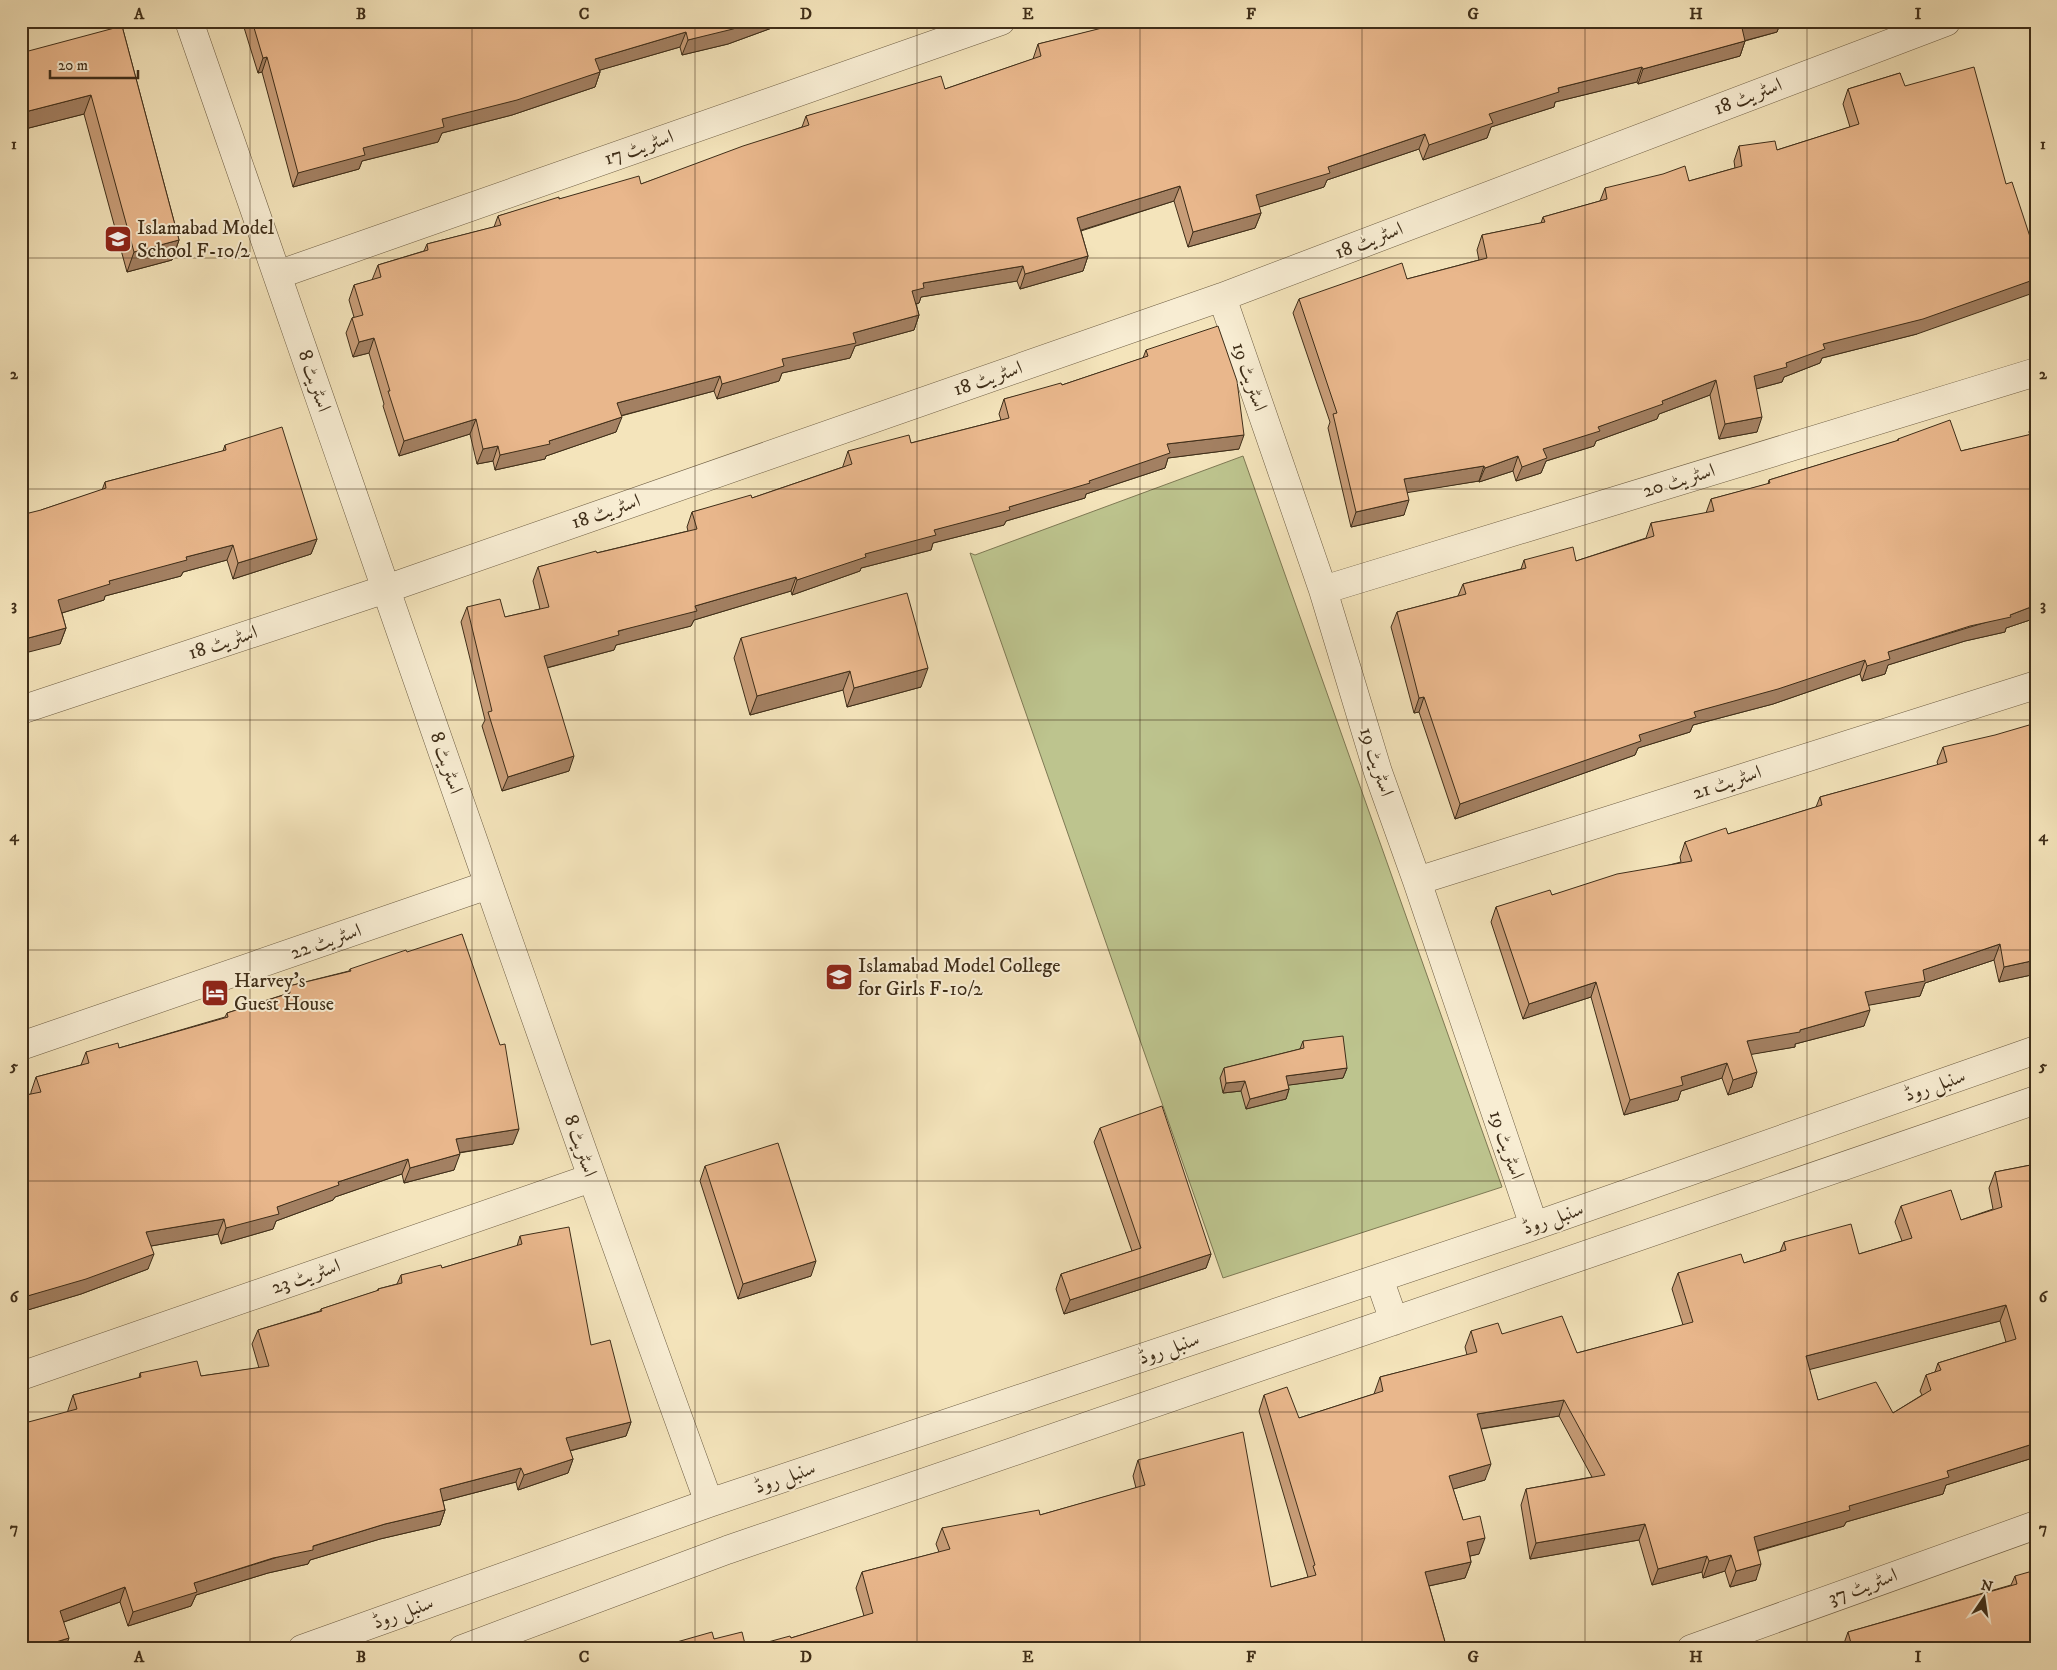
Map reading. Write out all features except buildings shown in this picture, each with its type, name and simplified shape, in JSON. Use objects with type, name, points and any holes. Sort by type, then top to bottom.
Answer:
[{"type":"street","name":"اسٹریٹ 8","points":[[189,21],[488,885],[591,1178],[709,1503]]},
{"type":"street","name":"اسٹریٹ 17","points":[[278,275],[1001,21]]},
{"type":"street","name":"اسٹریٹ 18","points":[[21,710],[386,589],[1222,297],[1946,22]]},
{"type":"street","name":"اسٹریٹ 19","points":[[1222,297],[1323,590],[1378,772],[1418,881],[1534,1226]]},
{"type":"street","name":"اسٹریٹ 20","points":[[1323,590],[2036,372]]},
{"type":"street","name":"اسٹریٹ 21","points":[[1418,881],[2036,685]]},
{"type":"street","name":"اسٹریٹ 22","points":[[21,1046],[488,885]]},
{"type":"street","name":"سنبل روڈ","points":[[302,1649],[344,1642],[709,1503],[1534,1226],[2036,1050]]},
{"type":"street","points":[[462,1649],[727,1550],[2036,1100]]},
{"type":"street","name":"اسٹریٹ 23","points":[[21,1376],[591,1178]]},
{"type":"street","points":[[1378,1278],[1394,1321]]},
{"type":"street","name":"اسٹریٹ 37","points":[[1691,1649],[2036,1525]]},
{"type":"green space","points":[[1243,456],[1502,1187],[1223,1278],[970,553],[975,555]]},
{"type":"place","name":"Islamabad Model School F-10/2","points":[[118,239]]},
{"type":"place","name":"Islamabad Model College for Girls F-10/2","points":[[839,977]]},
{"type":"place","name":"Harvey's Guest House","points":[[215,993]]}]
